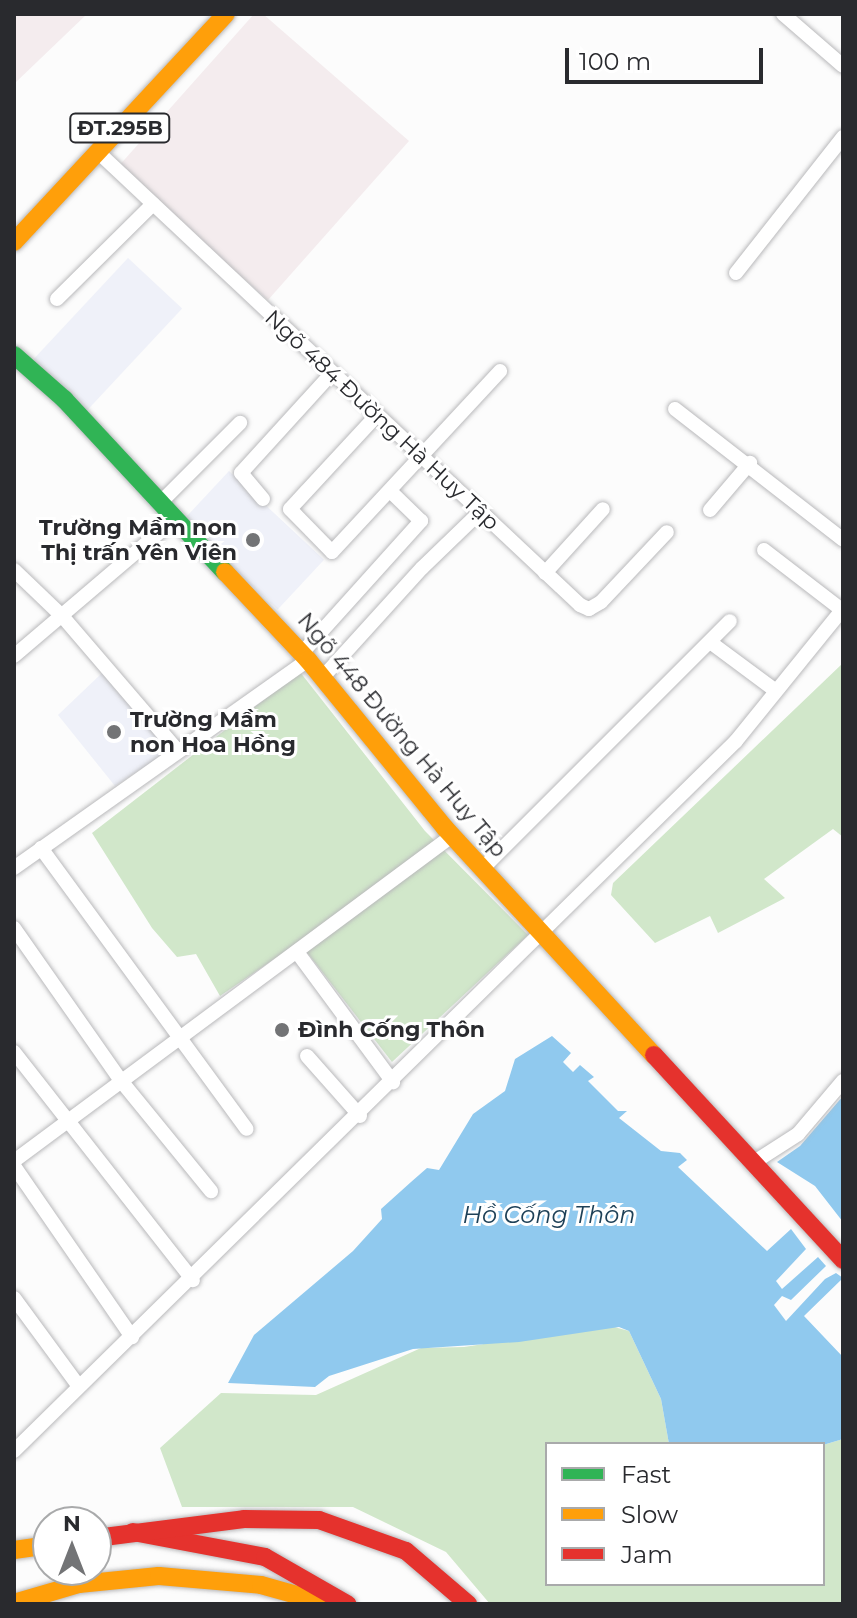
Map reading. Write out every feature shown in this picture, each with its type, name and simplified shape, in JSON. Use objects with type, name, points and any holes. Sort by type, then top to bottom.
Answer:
[{"type":"street","name":"ĐT.295B","points":[[14,242],[226,14]]},
{"type":"street","points":[[783,14],[843,66]]},
{"type":"street","points":[[736,273],[843,137]]},
{"type":"street","name":"Ngõ 484 Đường Hà Huy Tập","points":[[98,152],[545,573],[589,609],[667,532]]},
{"type":"street","points":[[57,299],[153,204]]},
{"type":"street","name":"Ngõ 448 Đường Hà Huy Tập","points":[[14,355],[161,502],[305,656],[452,836],[756,1161],[843,1260]]},
{"type":"street","points":[[377,415],[290,509],[332,552],[423,458],[500,371]]},
{"type":"street","points":[[263,499],[241,473],[332,373]]},
{"type":"street","points":[[675,409],[750,463],[843,540]]},
{"type":"street","points":[[161,502],[240,423]]},
{"type":"street","points":[[710,510],[750,463]]},
{"type":"street","points":[[14,868],[305,656],[421,521],[390,491]]},
{"type":"street","points":[[545,573],[603,509]]},
{"type":"street","points":[[323,677],[422,568],[480,512]]},
{"type":"street","points":[[14,656],[176,518]]},
{"type":"street","points":[[16,1445],[193,1280],[736,741],[843,609],[764,550]]},
{"type":"street","points":[[14,570],[63,617],[177,750]]},
{"type":"street","points":[[483,868],[730,621]]},
{"type":"street","points":[[710,642],[776,691]]},
{"type":"street","points":[[132,1337],[14,1163],[452,836]]},
{"type":"street","points":[[41,848],[247,1129]]},
{"type":"street","points":[[14,928],[122,1082],[211,1191]]},
{"type":"street","points":[[297,952],[393,1082]]},
{"type":"street","points":[[14,1052],[193,1280]]},
{"type":"street","points":[[307,1056],[360,1116]]},
{"type":"street","points":[[756,1161],[798,1134],[843,1081]]},
{"type":"street","points":[[14,1298],[78,1385]]},
{"type":"street","points":[[112,1535],[244,1519],[319,1520],[406,1551],[468,1604]]},
{"type":"street","points":[[133,1532],[265,1557],[347,1604]]},
{"type":"street","points":[[14,1603],[79,1584],[159,1576],[261,1585],[329,1604]]},
{"type":"shaded area","points":[[14,14],[87,14],[14,84]]},
{"type":"shaded area","points":[[254,14],[263,14],[409,141],[268,300],[117,168]]},
{"type":"shaded area","points":[[128,258],[182,308],[84,414],[30,363]]},
{"type":"shaded area","name":"Trường Mầm non Thị trấn Yên Viên","points":[[229,471],[324,560],[278,609],[183,521]]},
{"type":"shaded area","name":"Trường Mầm non Hoa Hồng","points":[[102,673],[172,749],[115,786],[58,715]]},
{"type":"green space","points":[[843,663],[843,837],[833,829],[764,879],[785,898],[718,933],[710,916],[655,943],[611,895],[613,883]]},
{"type":"green space","points":[[300,672],[425,831],[528,935],[392,1062],[299,942],[220,996],[196,954],[177,957],[152,928],[92,833]]},
{"type":"green space","points":[[607,1325],[629,1331],[661,1399],[669,1442],[545,1442],[545,1586],[825,1586],[825,1444],[843,1439],[843,1604],[490,1604],[446,1552],[353,1507],[182,1507],[160,1448],[221,1393],[316,1395],[421,1348],[464,1347]]},
{"type":"water","name":"Hồ Cống Thôn","points":[[552,1036],[571,1053],[563,1062],[573,1072],[580,1065],[594,1077],[588,1081],[618,1111],[627,1111],[619,1118],[661,1151],[680,1153],[687,1160],[678,1167],[767,1251],[791,1229],[806,1249],[776,1281],[782,1289],[818,1257],[826,1266],[791,1300],[782,1296],[774,1305],[786,1321],[825,1279],[836,1273],[843,1278],[804,1316],[843,1357],[843,1439],[825,1444],[669,1442],[661,1399],[629,1331],[619,1327],[519,1342],[413,1349],[329,1376],[315,1387],[228,1383],[254,1335],[353,1251],[382,1219],[381,1209],[411,1182],[427,1168],[439,1170],[473,1114],[505,1091],[515,1059]]},
{"type":"water","points":[[843,1096],[843,1222],[815,1186],[777,1162],[800,1146]]},
{"type":"traffic: fast","points":[[14,355],[64,399],[225,572]]},
{"type":"traffic: slow","points":[[14,242],[226,14]]},
{"type":"traffic: slow","points":[[225,572],[308,660],[445,828],[654,1055]]},
{"type":"traffic: slow","points":[[14,1550],[32,1547]]},
{"type":"traffic: slow","points":[[14,1603],[79,1584],[159,1576],[261,1585],[329,1604]]},
{"type":"traffic: jam","points":[[654,1055],[843,1260]]},
{"type":"traffic: jam","points":[[112,1536],[244,1519],[319,1520],[406,1551],[468,1604]]},
{"type":"traffic: jam","points":[[133,1532],[265,1557],[347,1604]]},
{"type":"place","name":"Trường Mầm non Thị trấn Yên Viên","points":[[253,540]]},
{"type":"place","name":"Trường Mầm non Hoa Hồng","points":[[114,732]]},
{"type":"place","name":"Đình Cống Thôn","points":[[282,1030]]}]
